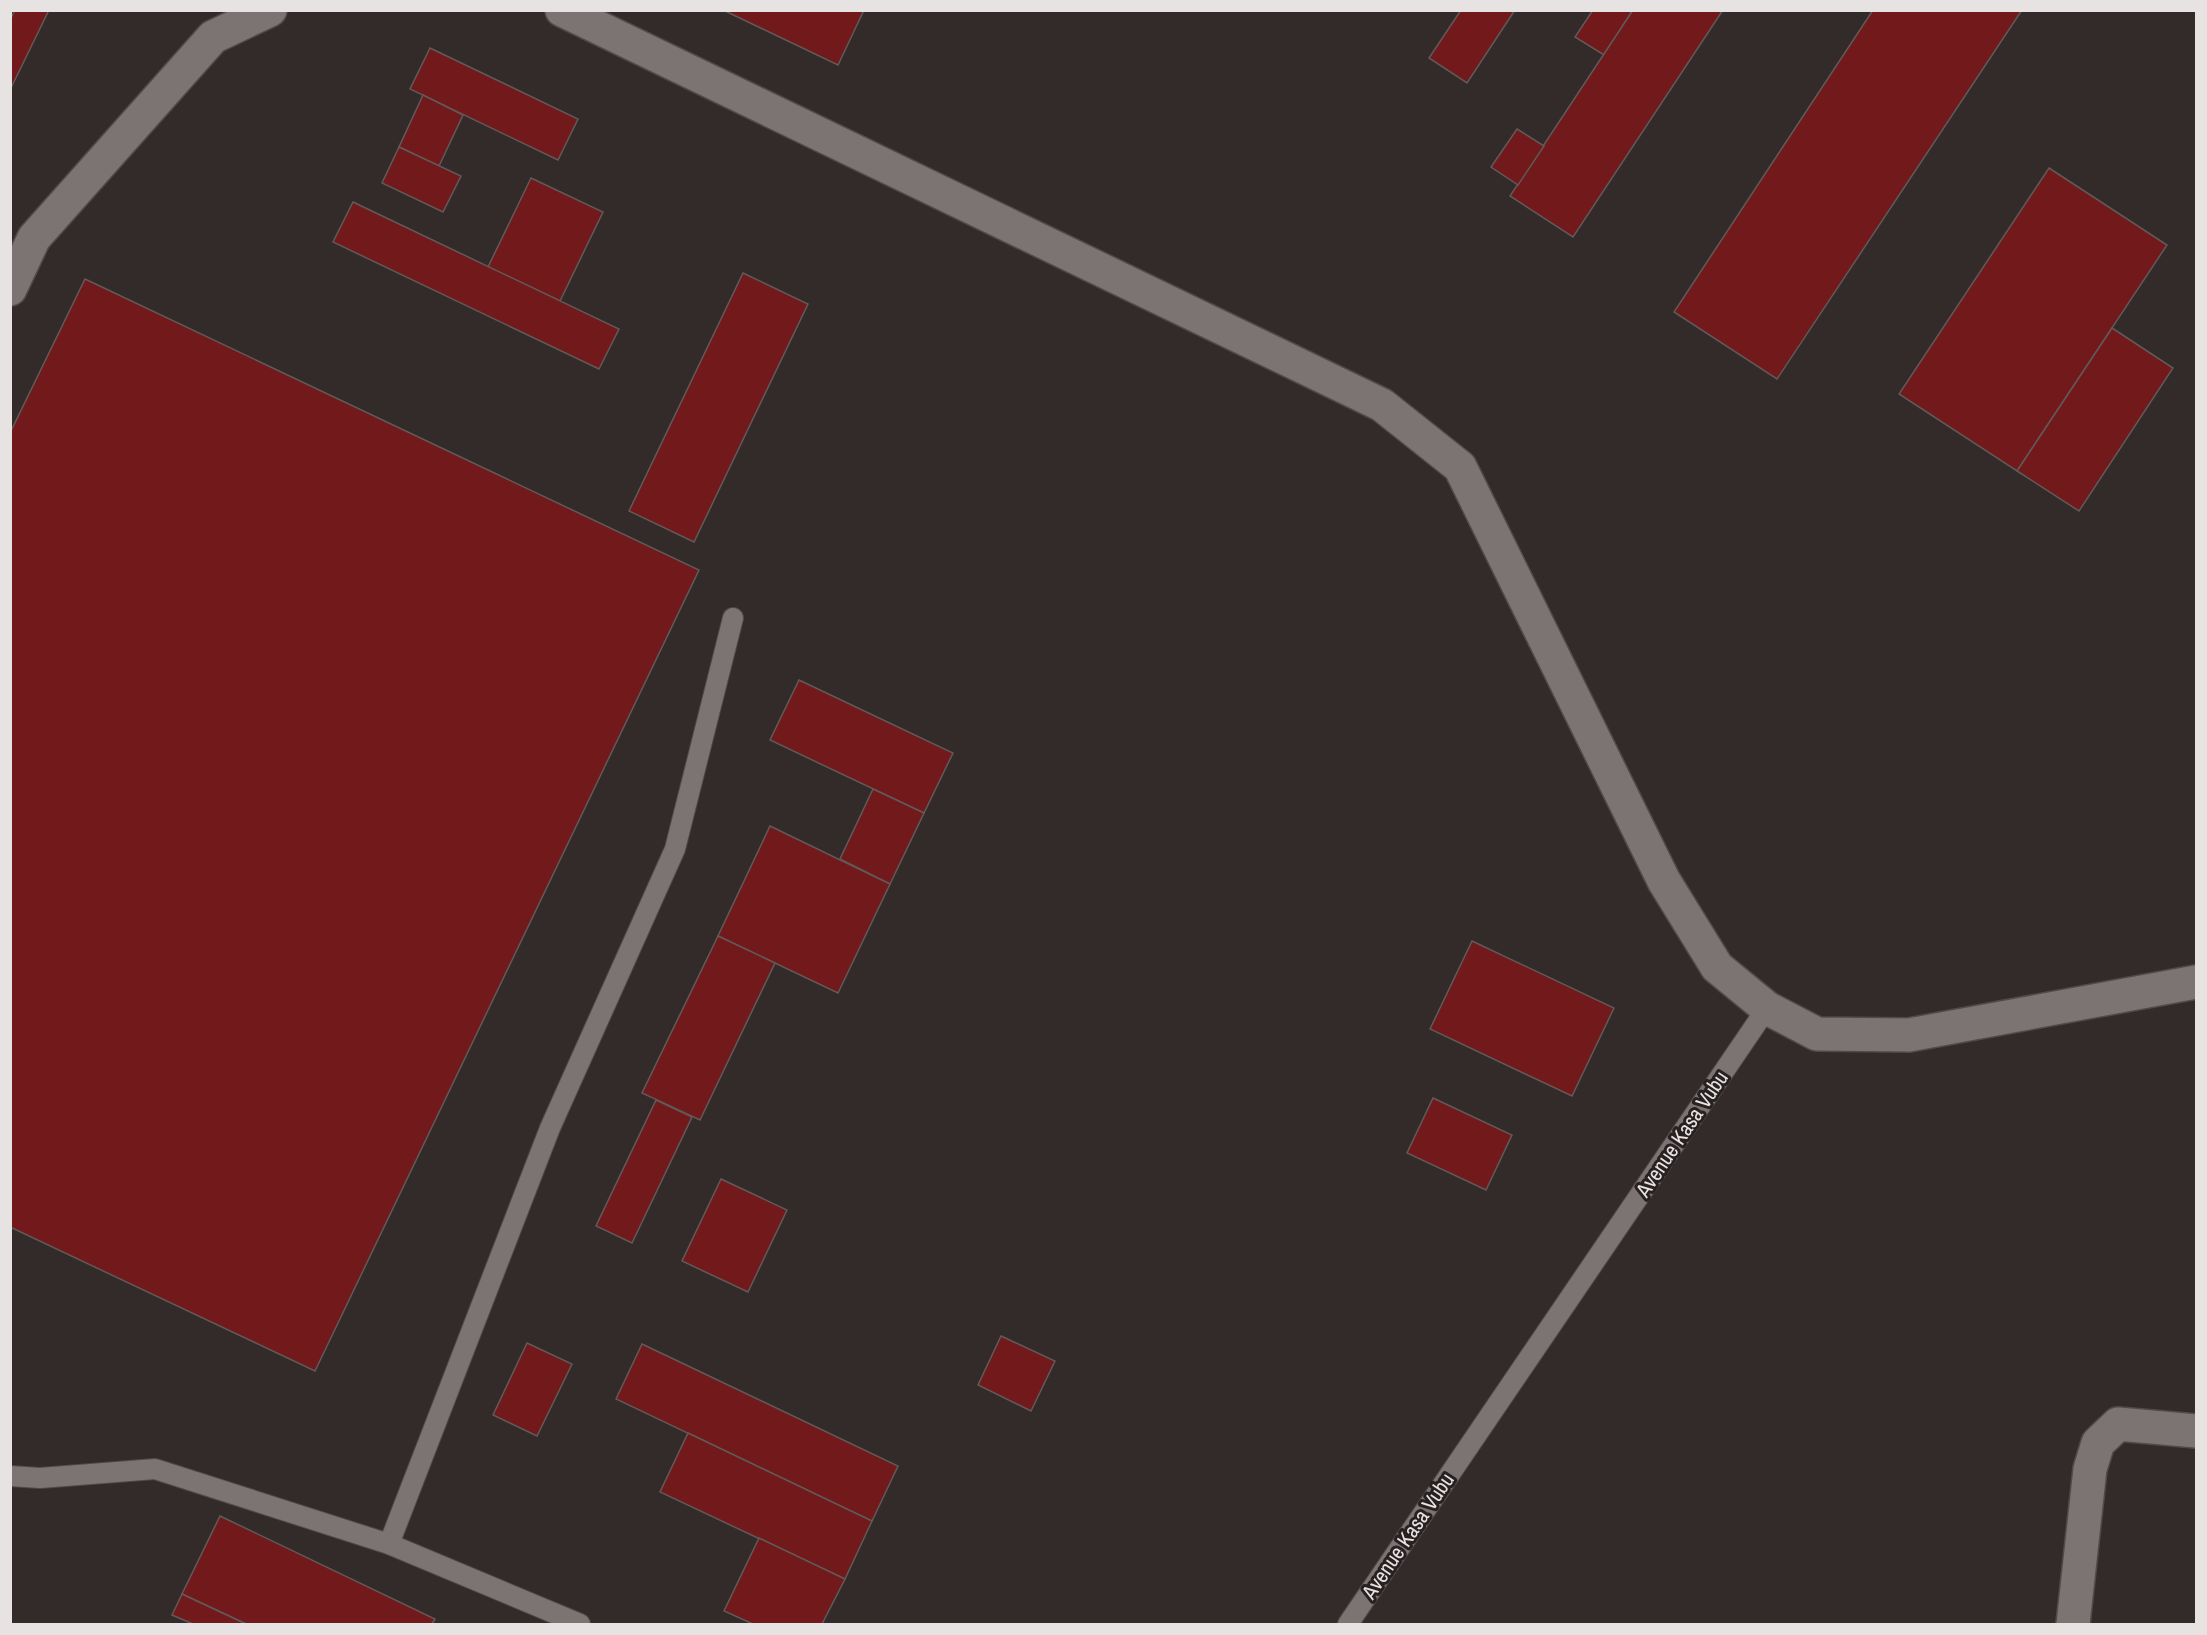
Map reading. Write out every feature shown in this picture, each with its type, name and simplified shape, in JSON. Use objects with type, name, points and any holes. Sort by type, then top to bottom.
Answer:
[{"type":"street","points":[[10,289],[34,238],[213,37],[270,10]]},
{"type":"street","points":[[562,10],[1382,405],[1460,467],[1664,881],[1717,967],[1767,1008],[1817,1034],[1909,1035],[2196,982]]},
{"type":"street","points":[[2073,1624],[2090,1469],[2098,1443],[2118,1424],[2196,1431]]},
{"type":"lane","points":[[389,1544],[550,1128],[675,849],[733,618]]},
{"type":"lane","name":"Avenue Kasa Vubu","points":[[1348,1624],[1767,1008]]},
{"type":"lane","points":[[10,1476],[40,1478],[155,1469],[389,1544],[580,1624]]},
{"type":"building","points":[[15,10],[49,10],[10,90],[10,20]]},
{"type":"building","points":[[723,10],[864,10],[838,65]]},
{"type":"building","points":[[1461,10],[1515,10],[1467,83],[1429,58]]},
{"type":"building","points":[[1593,10],[1633,10],[1604,55],[1575,37]]},
{"type":"building","points":[[1633,10],[1723,10],[1573,237],[1510,196]]},
{"type":"building","points":[[1873,10],[2022,10],[1777,379],[1674,312]]},
{"type":"building","points":[[430,48],[578,119],[558,160],[410,89]]},
{"type":"building","points":[[423,95],[463,115],[439,166],[399,147]]},
{"type":"building","points":[[1517,129],[1544,146],[1518,185],[1491,167]]},
{"type":"building","points":[[399,147],[461,176],[443,212],[382,183]]},
{"type":"building","points":[[2049,168],[2167,245],[2017,471],[1899,394]]},
{"type":"building","points":[[531,178],[603,212],[560,301],[488,267]]},
{"type":"building","points":[[353,202],[619,329],[599,369],[333,242]]},
{"type":"building","points":[[743,273],[808,304],[694,542],[629,511]]},
{"type":"building","points":[[85,279],[699,570],[315,1371],[10,1227],[10,433]]},
{"type":"building","points":[[2112,328],[2173,368],[2079,511],[2017,471]]},
{"type":"building","points":[[799,680],[953,753],[924,813],[770,740]]},
{"type":"building","points":[[873,789],[924,813],[890,884],[840,859]]},
{"type":"building","points":[[770,826],[890,884],[838,993],[718,936]]},
{"type":"building","points":[[718,936],[775,963],[700,1120],[642,1093]]},
{"type":"building","points":[[1472,941],[1614,1008],[1572,1096],[1430,1029]]},
{"type":"building","points":[[1433,1098],[1512,1135],[1486,1190],[1407,1153]]},
{"type":"building","points":[[656,1100],[692,1117],[632,1243],[596,1226]]},
{"type":"building","points":[[721,1179],[787,1210],[748,1292],[682,1261]]},
{"type":"building","points":[[1001,1336],[1055,1361],[1031,1411],[978,1385]]},
{"type":"building","points":[[527,1343],[572,1364],[537,1436],[493,1415]]},
{"type":"building","points":[[642,1344],[898,1466],[872,1521],[616,1399]]},
{"type":"building","points":[[688,1433],[872,1521],[845,1579],[660,1492]]},
{"type":"building","points":[[220,1516],[435,1619],[432,1624],[246,1624],[182,1594]]},
{"type":"building","points":[[759,1538],[845,1579],[822,1624],[753,1624],[724,1611]]},
{"type":"building","points":[[182,1594],[246,1624],[193,1624],[172,1615]]}]
